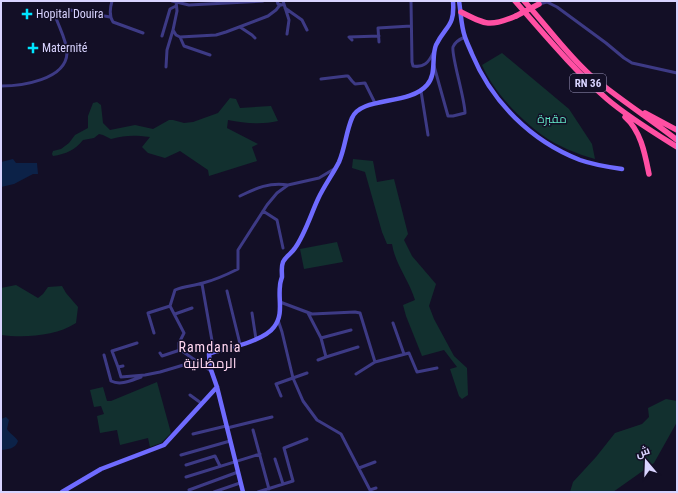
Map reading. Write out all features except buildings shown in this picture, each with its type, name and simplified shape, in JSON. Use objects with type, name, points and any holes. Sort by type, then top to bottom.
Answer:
[{"type":"highway","name":"RN 36","points":[[515,1],[576,70],[608,100],[624,113],[677,147]]},
{"type":"highway","points":[[461,12],[488,24],[496,24],[516,16],[543,2]]},
{"type":"highway","points":[[526,3],[573,57],[590,74],[677,140]]},
{"type":"highway","points":[[576,70],[588,87],[632,123],[641,142],[649,174]]},
{"type":"highway","points":[[628,104],[677,130]]},
{"type":"street","points":[[112,1],[110,17],[113,22],[143,33]]},
{"type":"street","points":[[175,2],[189,5],[263,1]]},
{"type":"street","points":[[276,1],[277,4],[282,3]]},
{"type":"street","points":[[411,1],[412,62],[413,66],[418,67],[428,63],[439,39],[449,26],[452,20],[452,1]]},
{"type":"street","points":[[459,1],[465,37],[477,66],[492,91],[511,114],[540,140],[554,148],[581,160],[622,169]]},
{"type":"street","points":[[166,67],[167,50],[177,11],[175,2]]},
{"type":"street","points":[[162,36],[170,10],[175,2]]},
{"type":"street","points":[[543,2],[557,7],[632,63],[677,73]]},
{"type":"street","points":[[282,3],[289,20],[286,34]]},
{"type":"street","points":[[180,37],[216,35],[240,27],[268,16],[282,3]]},
{"type":"street","points":[[285,8],[302,20],[307,30]]},
{"type":"street","points":[[1,86],[19,86],[27,84],[52,74],[62,67],[66,61],[66,49],[56,18],[58,15],[70,10],[110,17]]},
{"type":"street","points":[[379,42],[378,28],[411,26]]},
{"type":"street","points":[[240,27],[255,38]]},
{"type":"street","points":[[173,30],[176,35],[180,37],[184,46],[210,55]]},
{"type":"street","points":[[352,40],[349,37],[379,36]]},
{"type":"street","points":[[433,53],[434,64],[448,116],[465,113],[453,49],[457,41],[465,37]]},
{"type":"street","points":[[243,492],[217,387],[211,371],[209,356],[214,352],[268,334],[274,327],[278,320],[281,308],[280,286],[284,260],[295,249],[319,197],[336,168],[344,149],[351,118],[359,110],[375,103],[402,99],[421,91],[430,82],[434,64]]},
{"type":"street","points":[[321,78],[348,76],[355,84],[364,82],[375,103]]},
{"type":"street","points":[[421,91],[428,135]]},
{"type":"street","points":[[240,196],[255,189],[273,184],[288,185],[320,178],[336,168]]},
{"type":"street","points":[[211,371],[180,350],[178,346],[184,333],[170,306],[175,290],[184,286],[202,284],[223,277],[238,269],[238,250],[263,211],[277,193],[288,185]]},
{"type":"street","points":[[263,211],[277,220],[282,248]]},
{"type":"street","points":[[202,284],[214,352]]},
{"type":"street","points":[[227,291],[240,344]]},
{"type":"street","points":[[280,302],[308,313],[360,313],[375,362]]},
{"type":"street","points":[[154,333],[148,314],[170,306]]},
{"type":"street","points":[[175,314],[192,308]]},
{"type":"street","points":[[252,313],[256,339]]},
{"type":"street","points":[[308,313],[321,338],[326,356]]},
{"type":"street","points":[[278,320],[293,378],[310,412],[317,420],[341,434],[360,468],[370,490],[376,488]]},
{"type":"street","points":[[393,323],[404,354]]},
{"type":"street","points":[[321,338],[351,330]]},
{"type":"street","points":[[137,343],[112,351],[121,377],[160,372],[197,361]]},
{"type":"street","points":[[318,360],[326,356],[358,347]]},
{"type":"street","points":[[160,353],[162,356],[180,350]]},
{"type":"street","points":[[356,374],[375,362],[410,353],[417,372],[437,368]]},
{"type":"street","points":[[104,355],[111,381],[116,383],[124,382],[145,375]]},
{"type":"street","points":[[118,367],[123,366]]},
{"type":"street","points":[[281,396],[276,384],[307,373]]},
{"type":"street","points":[[62,492],[101,469],[164,445],[217,387]]},
{"type":"street","points":[[190,395],[201,403]]},
{"type":"street","points":[[193,434],[272,417]]},
{"type":"street","points":[[253,430],[269,489]]},
{"type":"street","points":[[258,492],[293,480],[284,448],[307,439]]},
{"type":"street","points":[[181,455],[230,441]]},
{"type":"street","points":[[186,477],[260,454]]},
{"type":"street","points":[[186,465],[215,456],[220,466]]},
{"type":"street","points":[[275,459],[283,484]]},
{"type":"street","points":[[360,468],[374,462]]},
{"type":"street","points":[[188,490],[238,472]]},
{"type":"street","points":[[214,492],[240,483]]},
{"type":"green space","name":"مقبرة","points":[[502,53],[569,109],[592,144],[595,159],[581,155],[548,139],[524,121],[500,94],[493,85],[482,65]]},
{"type":"green space","points":[[230,98],[236,99],[240,108],[271,106],[278,121],[253,123],[228,120],[227,128],[258,144],[252,147],[257,161],[209,176],[208,170],[180,151],[165,158],[148,153],[142,147],[150,137],[130,136],[111,139],[99,134],[94,138],[83,140],[66,153],[53,156],[52,154],[53,151],[61,149],[69,143],[75,135],[88,128],[88,116],[93,103],[97,102],[101,105],[103,123],[110,130],[135,125],[153,129],[169,120],[184,123],[193,122],[218,113]]},
{"type":"green space","points":[[353,159],[373,161],[377,182],[394,179],[408,234],[404,240],[412,256],[436,284],[429,306],[434,319],[454,356],[467,368],[468,395],[462,399],[459,396],[450,369],[457,367],[444,350],[422,356],[403,305],[415,300],[396,258],[392,244],[387,244],[382,232],[365,172],[352,168]]},
{"type":"green space","points":[[337,242],[343,262],[304,269],[300,249]]},
{"type":"green space","points":[[16,285],[38,298],[48,287],[62,286],[78,307],[76,323],[59,331],[40,335],[1,335],[1,288]]},
{"type":"green space","points":[[157,382],[171,433],[161,443],[150,447],[148,438],[120,445],[117,430],[100,433],[97,416],[104,414],[101,406],[94,407],[90,390],[103,387],[107,401],[111,401]]},
{"type":"green space","points":[[666,399],[677,401],[677,422],[654,463],[613,492],[570,492],[573,482],[615,433],[642,424],[649,417],[648,408]]},
{"type":"water","points":[[13,159],[16,163],[37,163],[38,174],[33,174],[14,184],[1,187],[1,162]]},
{"type":"water","points":[[6,417],[9,420],[7,429],[18,441],[13,447],[1,450],[1,419]]},
{"type":"place","name":"Hopital Douira","points":[[27,14]]},
{"type":"place","name":"Maternité","points":[[33,48]]},
{"type":"district","name":"Ramdania الرمضانية","points":[[210,356]]}]
